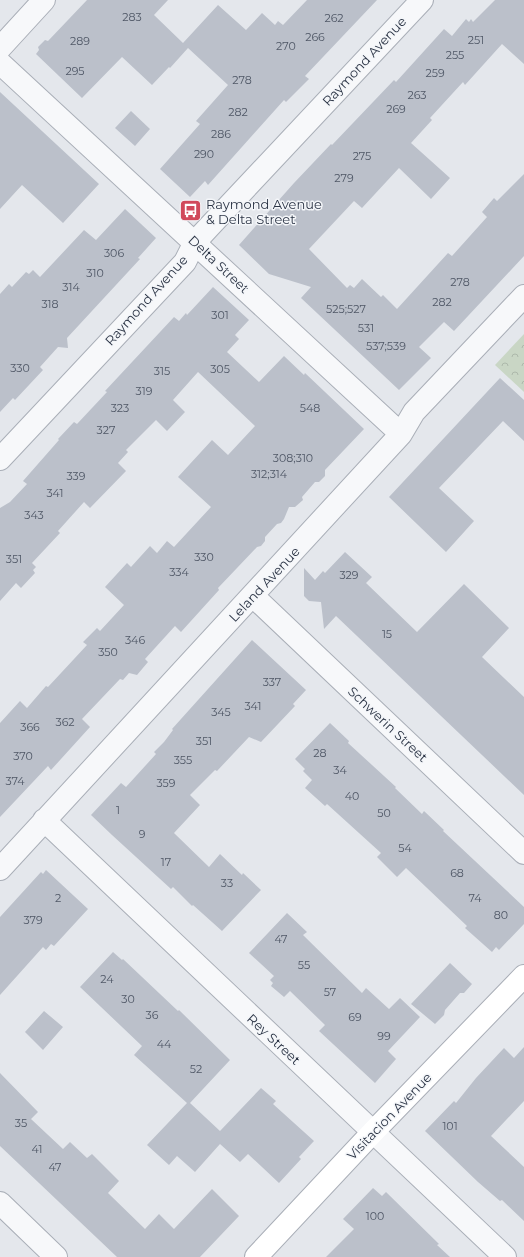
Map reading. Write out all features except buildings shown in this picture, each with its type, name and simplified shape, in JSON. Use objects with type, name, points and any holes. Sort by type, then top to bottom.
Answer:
[{"type":"street","points":[[0,48],[44,0]]},
{"type":"street","name":"Raymond Avenue","points":[[0,459],[185,262],[195,242],[422,0]]},
{"type":"street","name":"Delta Street","points":[[0,62],[401,434]]},
{"type":"street","name":"Leland Avenue","points":[[0,869],[401,434],[414,412],[524,296]]},
{"type":"street","name":"Schwerin Street","points":[[253,596],[524,853]]},
{"type":"street","name":"Rey Street","points":[[44,820],[505,1257]]},
{"type":"street","name":"Visitacion Avenue","points":[[256,1257],[373,1132],[524,976]]},
{"type":"street","points":[[0,1203],[56,1257]]},
{"type":"green space","points":[[524,334],[524,392],[495,365]]},
{"type":"place","name":"Raymond Avenue & Delta Street","points":[[191,211]]}]
